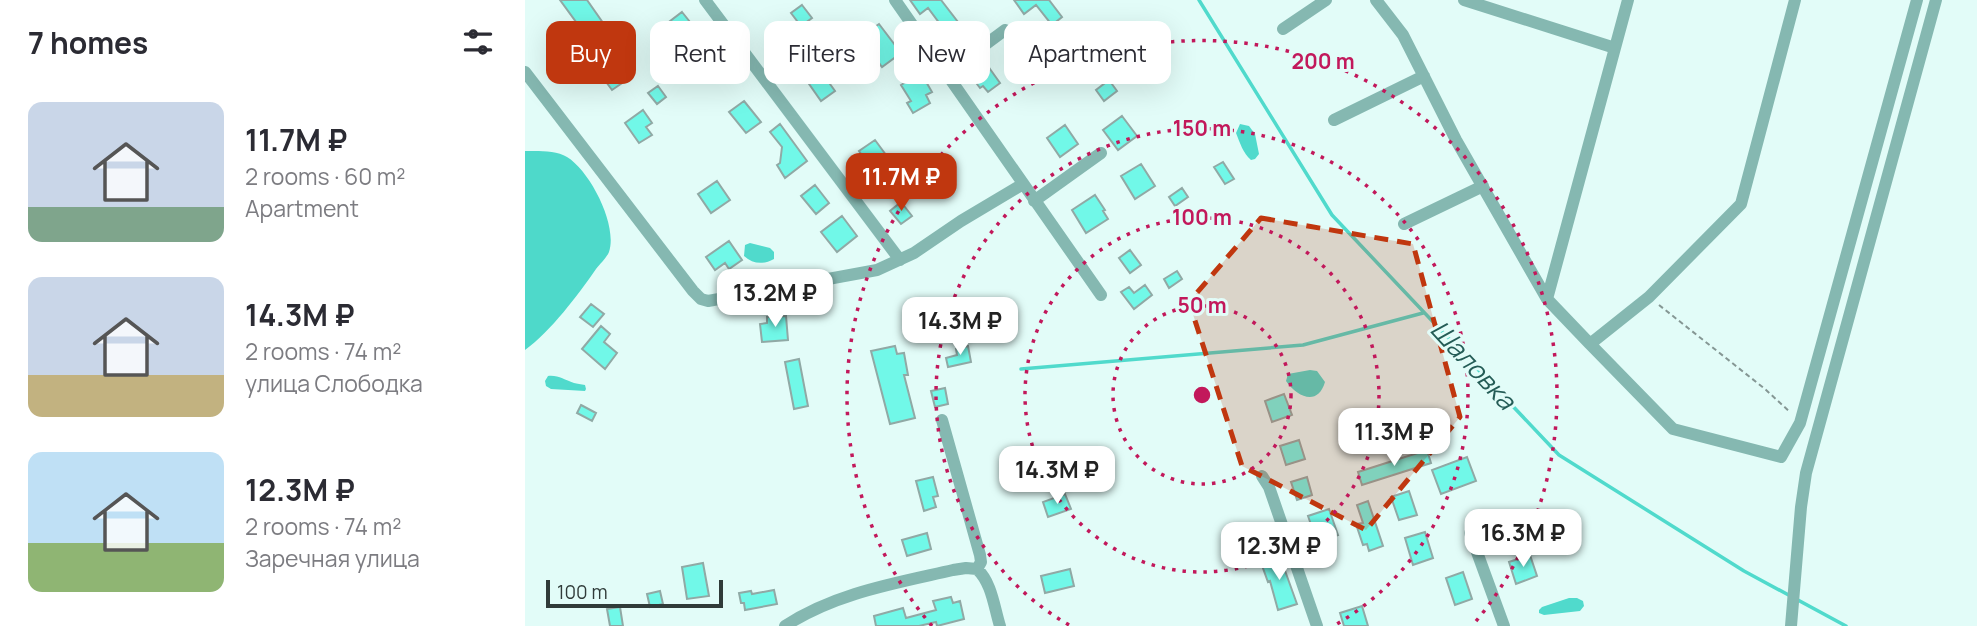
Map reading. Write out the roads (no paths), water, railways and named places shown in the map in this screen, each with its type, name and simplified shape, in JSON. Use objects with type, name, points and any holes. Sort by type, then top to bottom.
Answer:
[{"type":"street","points":[[705,0],[900,260]]},
{"type":"street","points":[[895,0],[910,21]]},
{"type":"street","points":[[1283,29],[1326,0]]},
{"type":"street","points":[[1376,0],[1403,35],[1456,140],[1547,299],[1673,429],[1781,457],[1800,423],[1917,0]]},
{"type":"street","points":[[1464,0],[1615,47]]},
{"type":"street","points":[[1547,299],[1627,0]]},
{"type":"street","points":[[1590,344],[1649,298],[1741,204],[1795,0]]},
{"type":"street","points":[[1791,626],[1806,472],[1936,0]]},
{"type":"street","points":[[525,72],[701,299],[708,301],[877,270],[914,253],[970,215],[1023,184]]},
{"type":"street","points":[[1333,120],[1424,76]]},
{"type":"street","points":[[955,84],[1101,295]]},
{"type":"street","points":[[1034,201],[1101,153]]},
{"type":"street","points":[[1404,224],[1483,186]]},
{"type":"street","points":[[942,420],[980,555],[981,562],[977,569]]},
{"type":"street","points":[[1800,423],[1817,430]]},
{"type":"street","points":[[1262,476],[1269,487],[1317,626]]},
{"type":"street","points":[[1470,533],[1504,626]]},
{"type":"street","points":[[785,626],[861,591],[966,568],[977,569],[983,575],[1000,626]]},
{"type":"water","points":[[1240,124],[1249,126],[1255,134],[1259,154],[1255,159],[1248,157],[1240,144],[1236,133]]},
{"type":"water","points":[[750,243],[770,248],[774,252],[774,259],[762,263],[747,259],[744,256],[745,245]]},
{"type":"water","points":[[1317,371],[1325,382],[1318,394],[1307,397],[1296,392],[1286,381],[1288,374]]},
{"type":"water","points":[[548,376],[585,385],[586,389],[551,389],[546,386]]},
{"type":"water","points":[[1569,598],[1583,601],[1584,606],[1580,611],[1544,615],[1539,613],[1542,607]]},
{"type":"waterway","name":"Шаловка","points":[[1199,0],[1332,215],[1559,455],[1744,571],[1846,626]]},
{"type":"waterway","points":[[1021,369],[1303,345],[1423,313]]}]
